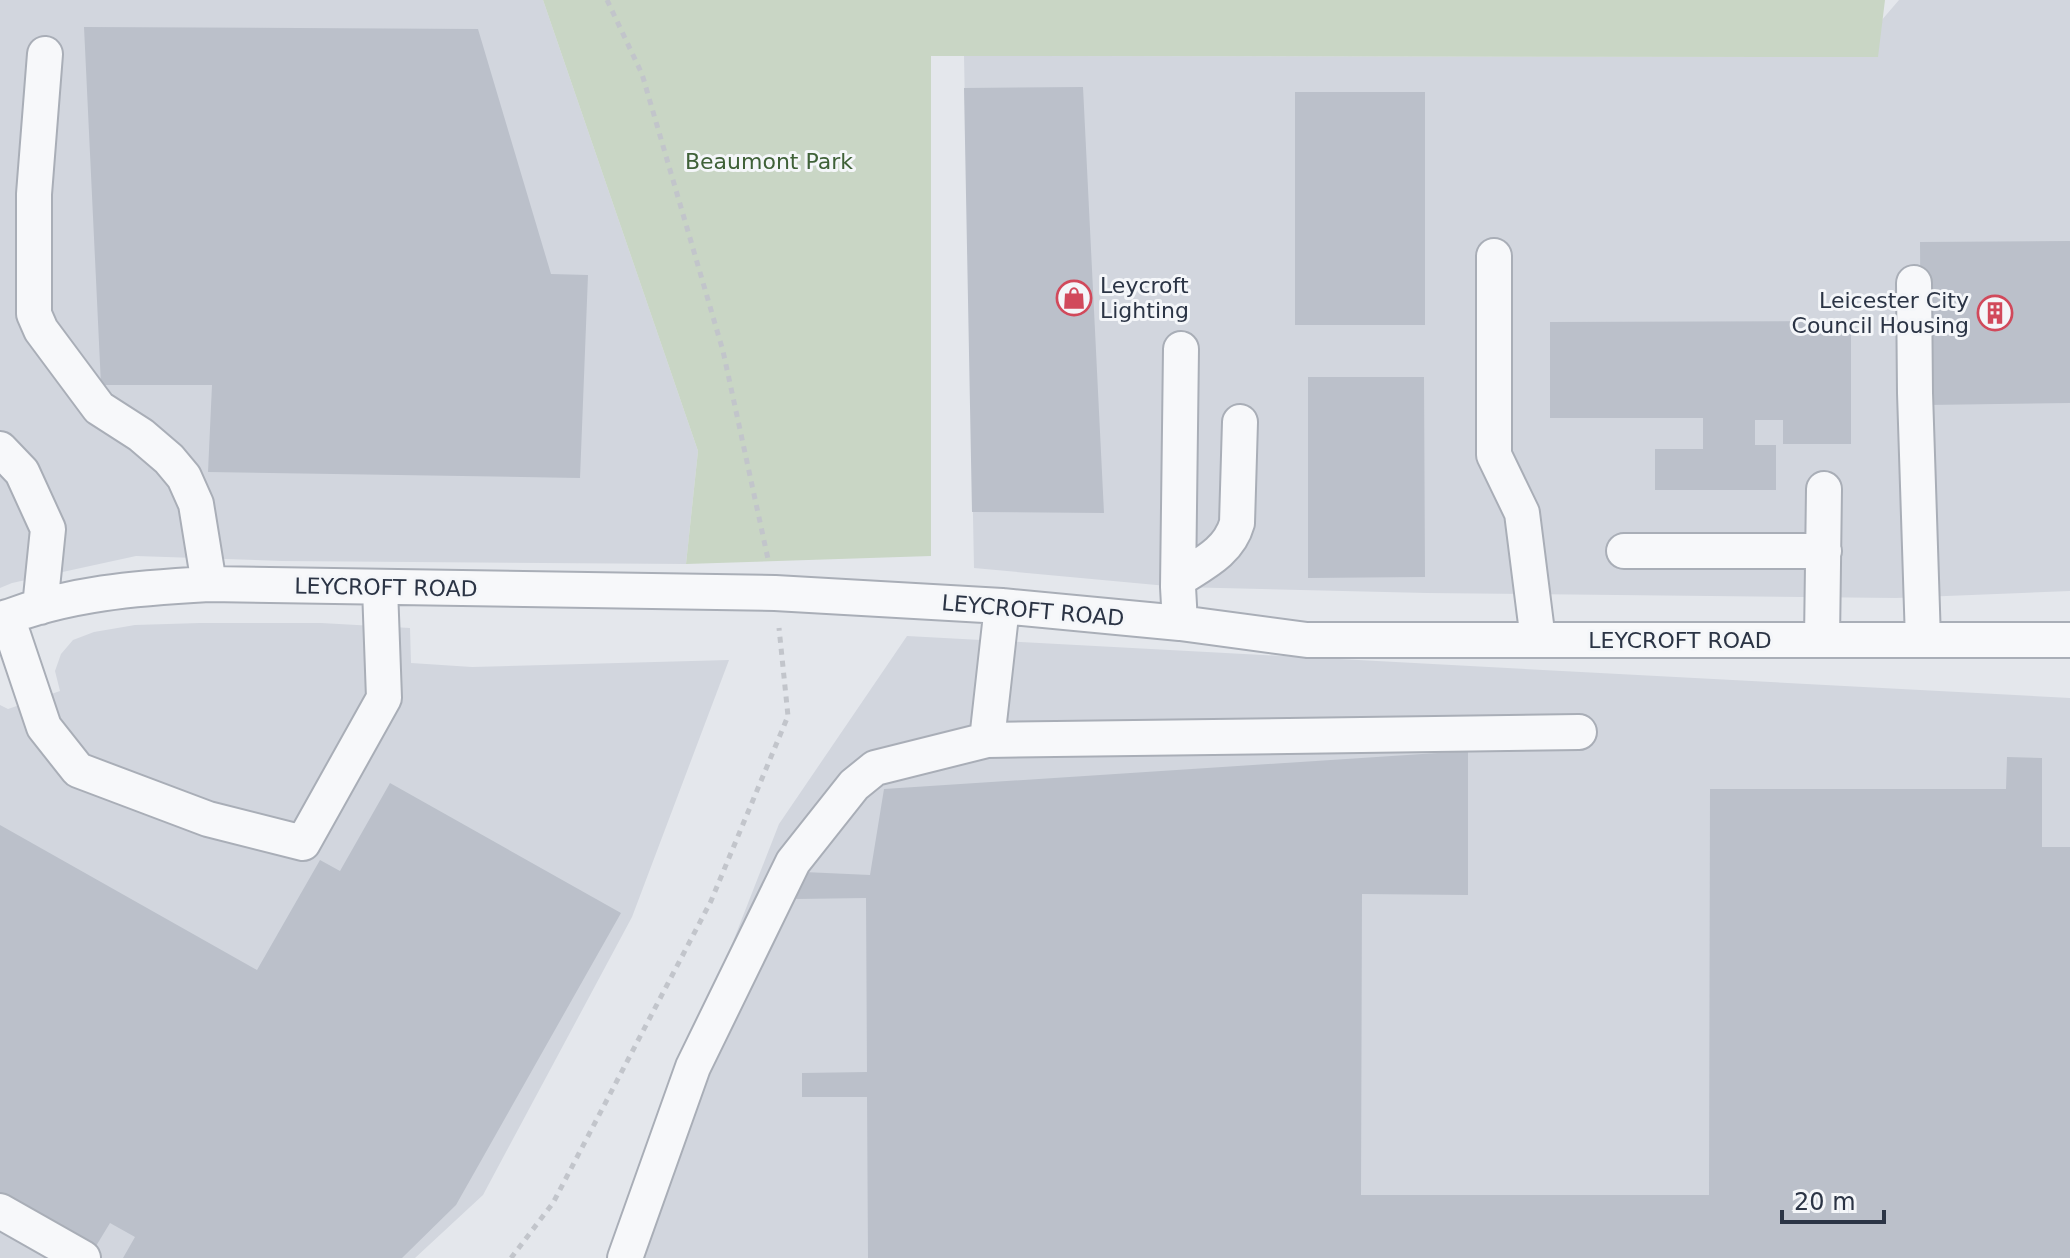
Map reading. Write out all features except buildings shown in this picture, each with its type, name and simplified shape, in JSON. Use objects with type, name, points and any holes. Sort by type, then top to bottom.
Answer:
[{"type":"street","points":[[45,54],[34,194],[34,314],[41,330],[99,408],[141,435],[184,477],[196,504],[209,584]]},
{"type":"street","points":[[1494,256],[1494,455],[1522,513],[1538,640]]},
{"type":"street","points":[[1914,283],[1923,640]]},
{"type":"street","points":[[1180,623],[1181,349]]},
{"type":"street","points":[[1179,579],[1218,554],[1234,535],[1240,422]]},
{"type":"street","points":[[0,449],[22,472],[48,529],[40,607]]},
{"type":"street","points":[[1822,640],[1824,489]]},
{"type":"street","points":[[1624,551],[1824,551]]},
{"type":"street","name":"LEYCROFT ROAD","points":[[4,619],[78,597],[134,588],[209,584],[775,593],[1002,606],[1180,623],[1307,640],[2070,640]]},
{"type":"street","points":[[4,619],[44,727],[78,770],[208,819],[303,843],[384,698],[380,588]]},
{"type":"street","points":[[987,740],[1002,606]]},
{"type":"street","points":[[625,1258],[693,1067],[793,862],[854,785],[875,768],[987,740],[1579,732]]},
{"type":"street","points":[[0,1211],[83,1258]]},
{"type":"path","points":[[511,1258],[553,1203]]},
{"type":"shaded area","points":[[0,0],[543,0],[698,451],[686,564],[282,561],[136,556],[0,588]]},
{"type":"shaded area","points":[[1899,0],[2070,0],[2070,591],[1896,598],[1427,593],[1178,587],[974,568],[964,56],[1850,57]]},
{"type":"shaded area","points":[[321,623],[410,628],[411,663],[472,667],[729,660],[632,917],[483,1195],[415,1258],[0,1258],[0,705],[8,709],[60,691],[55,671],[61,654],[73,640],[94,632],[135,625]]},
{"type":"shaded area","points":[[907,636],[2070,698],[2070,1258],[616,1258],[691,1049],[779,824]]},
{"type":"green space","name":"Beaumont Park","points":[[543,0],[1885,0],[1878,57],[931,56],[931,556],[686,564],[698,451]]},
{"type":"place","name":"Leycroft Lighting","points":[[1074,298]]},
{"type":"place","name":"Leicester City Council Housing","points":[[1995,313]]}]
